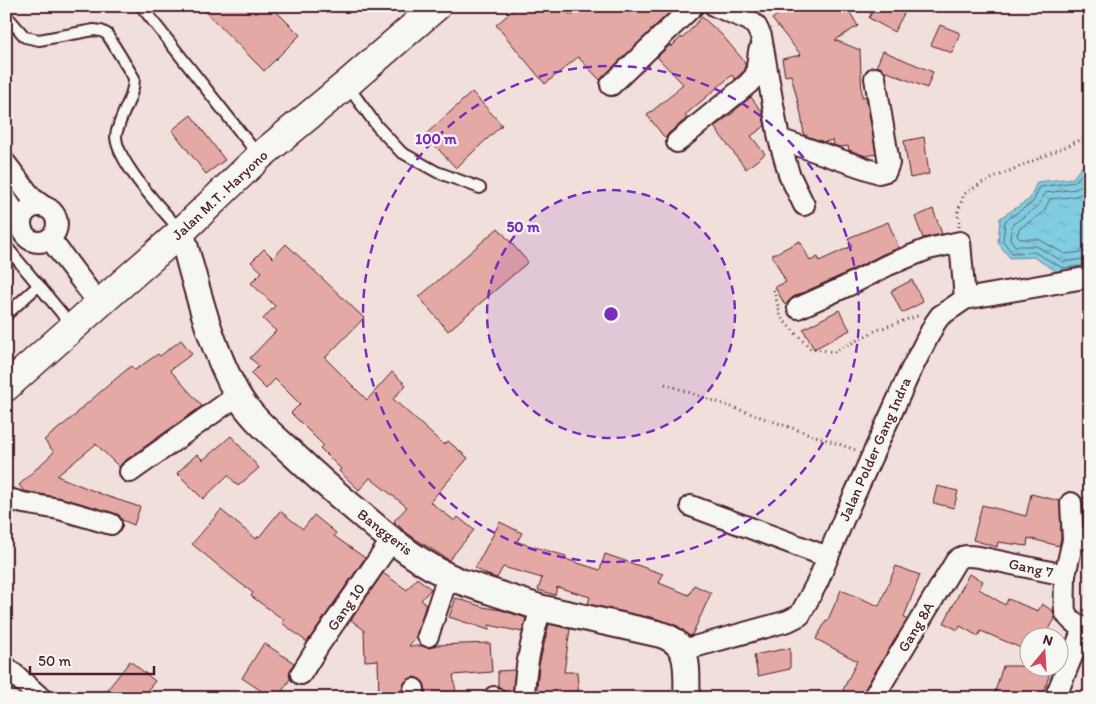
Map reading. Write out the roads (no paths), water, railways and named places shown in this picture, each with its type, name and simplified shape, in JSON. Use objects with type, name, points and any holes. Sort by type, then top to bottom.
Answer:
[{"type":"main road","name":"Jalan M.T. Haryono","points":[[6,388],[182,232],[260,156],[438,6]]},
{"type":"street","points":[[611,85],[693,6]]},
{"type":"street","points":[[715,6],[749,20],[756,26],[761,36],[779,139],[789,174],[804,205]]},
{"type":"street","points":[[677,142],[748,84],[756,75],[761,36]]},
{"type":"street","points":[[779,139],[880,172],[886,171],[889,163],[875,78]]},
{"type":"street","points":[[6,164],[38,202],[52,211],[57,220],[56,231],[50,239],[40,242],[30,240],[23,232],[21,222],[6,199]]},
{"type":"street","points":[[21,222],[24,212],[38,202]]},
{"type":"street","name":"Banggeris","points":[[182,232],[206,320],[225,370],[238,395],[265,427],[326,485],[392,540],[428,565],[448,576],[541,608],[665,636],[679,644],[683,650]]},
{"type":"street","points":[[50,239],[99,304]]},
{"type":"street","points":[[798,308],[928,249],[960,242],[965,299]]},
{"type":"street","name":"Jalan Polder Gang Indra","points":[[683,650],[788,621],[800,615],[818,581],[844,518],[910,372],[940,316],[965,299],[1090,278]]},
{"type":"street","points":[[130,472],[238,395]]},
{"type":"street","points":[[6,498],[22,503],[59,509],[111,524]]},
{"type":"street","points":[[1065,574],[1081,538],[1071,503]]},
{"type":"street","points":[[691,506],[828,557]]},
{"type":"street","name":"Gang 10","points":[[301,674],[392,540]]},
{"type":"street","name":"Gang 7","points":[[960,557],[968,555],[1065,574],[1065,611],[1071,619],[1087,630]]},
{"type":"street","name":"Gang 8A","points":[[873,698],[960,557]]},
{"type":"street","points":[[428,636],[448,576]]},
{"type":"street","points":[[524,698],[528,657],[541,608]]},
{"type":"street","points":[[1055,698],[1087,630]]},
{"type":"street","points":[[683,650],[687,698]]},
{"type":"street","points":[[6,667],[41,698]]},
{"type":"lane","points":[[141,6],[260,156]]},
{"type":"lane","points":[[6,15],[25,37],[32,39],[39,40],[94,30],[107,34],[134,78],[134,86],[116,136],[119,150],[130,170],[182,232]]},
{"type":"lane","points":[[346,84],[378,126],[401,152],[437,172],[480,188]]},
{"type":"lane","points":[[6,246],[73,327]]},
{"type":"lane","points":[[6,315],[39,286]]},
{"type":"water","points":[[1090,156],[1090,269],[1061,274],[1033,257],[1010,258],[998,243],[1000,218],[1030,199],[1037,182],[1073,178]]}]
